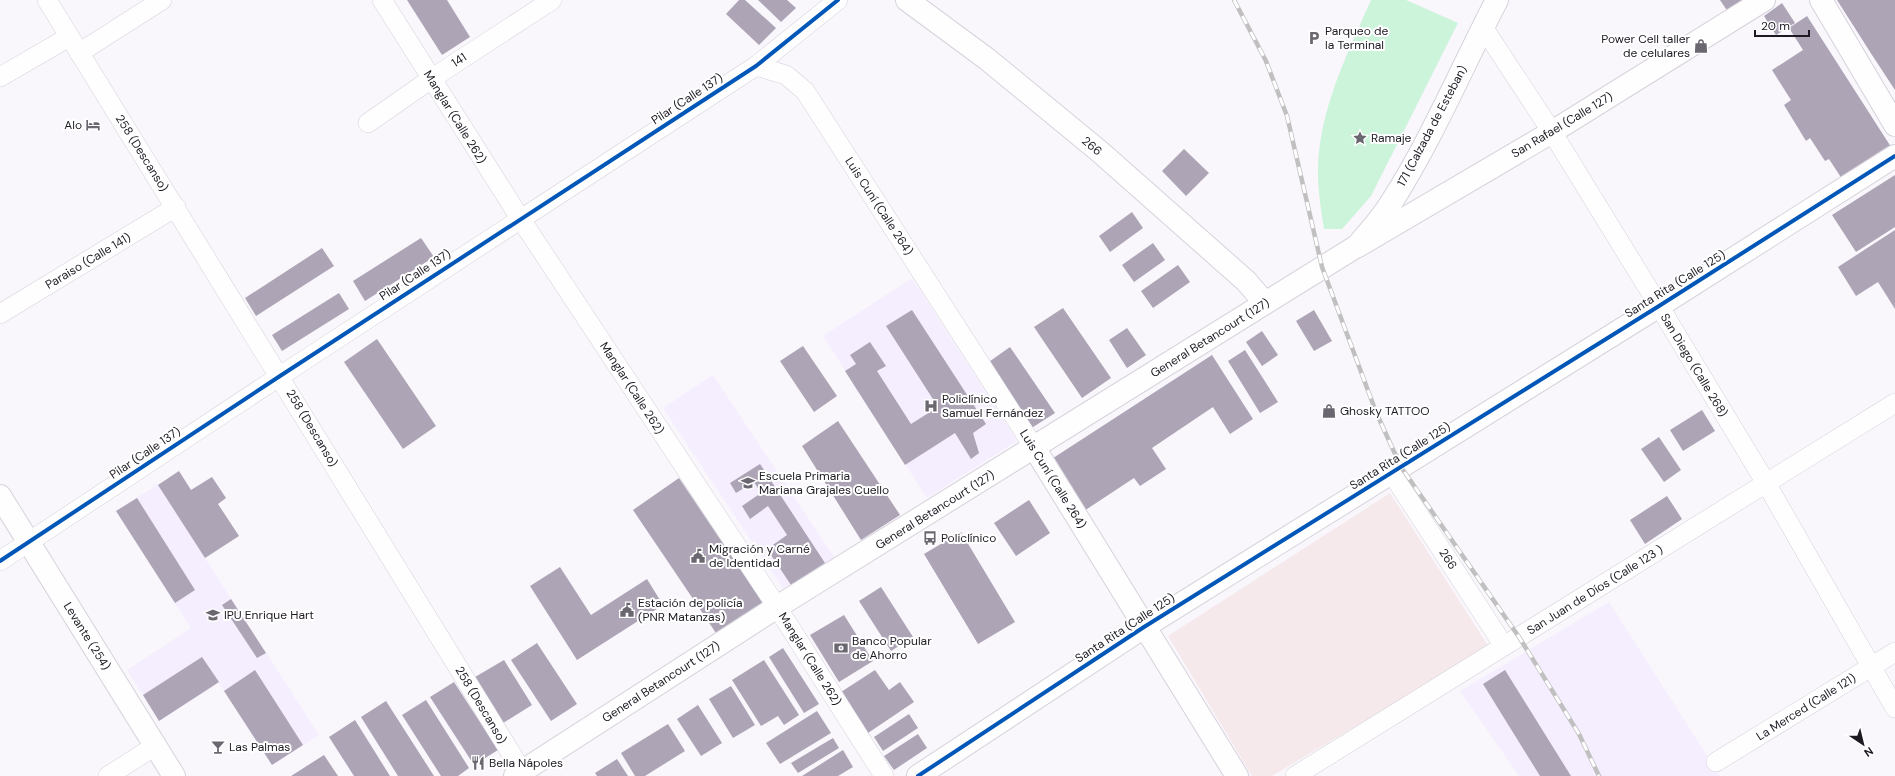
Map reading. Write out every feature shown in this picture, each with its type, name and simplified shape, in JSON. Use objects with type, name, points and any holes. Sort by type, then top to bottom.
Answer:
[{"type":"street","name":"258 (Descanso)","points":[[47,0],[280,376],[520,774]]},
{"type":"street","points":[[79,52],[162,0]]},
{"type":"street","name":"Manglar (Calle 262)","points":[[382,0],[520,218],[777,607],[884,776]]},
{"type":"street","name":"141","points":[[368,123],[431,79],[552,0]]},
{"type":"street","name":"Pilar (Calle 137)","points":[[0,561],[520,218],[756,66],[838,0]]},
{"type":"street","name":"266","points":[[907,0],[987,59],[1099,151],[1246,281],[1265,303]]},
{"type":"street","name":"171 (Calzada de Esteban)","points":[[1358,246],[1391,204],[1432,132],[1497,0]]},
{"type":"street","name":"San Rafael (Calle 127)","points":[[1358,246],[1552,132],[1764,0]]},
{"type":"street","points":[[1820,0],[1895,125]]},
{"type":"street","name":"San Diego (Calle 268)","points":[[1483,27],[1552,132],[1659,306],[1766,483],[1895,708]]},
{"type":"street","points":[[0,76],[69,37]]},
{"type":"street","name":"Luis Cuní (Calle 264)","points":[[756,66],[786,75],[805,91],[1035,448],[1237,776]]},
{"type":"street","name":"Santa Rita (Calle 125)","points":[[918,776],[1144,627],[1659,306],[1895,156]]},
{"type":"street","name":"Paraiso (Calle 141)","points":[[0,314],[176,207]]},
{"type":"street","name":"General Betancourt (127)","points":[[520,774],[777,607],[1358,246]]},
{"type":"street","name":"San Juan de Díos (Calle 123 )","points":[[1295,776],[1895,403]]},
{"type":"street","name":"266","points":[[1391,472],[1504,646]]},
{"type":"street","name":"Levante (254)","points":[[0,496],[174,776]]},
{"type":"street","name":"La Merced (Calle 121)","points":[[1716,762],[1895,652]]},
{"type":"street","points":[[108,776],[155,746]]},
{"type":"shaded area","name":"Policlínico Samuel Fernández","points":[[912,278],[1017,441],[927,498],[823,336]]},
{"type":"shaded area","name":"Escuela Primaria Mariana Grajales Cuello","points":[[713,375],[834,557],[784,590],[663,408]]},
{"type":"shaded area","name":"IPU Enrique Hart","points":[[179,471],[191,490],[212,477],[226,498],[218,504],[239,536],[205,558],[319,735],[272,765],[219,683],[159,721],[127,670],[191,628],[116,511]]},
{"type":"shaded area","points":[[1390,493],[1489,647],[1272,776],[1252,776],[1168,636]]},
{"type":"shaded area","points":[[1609,602],[1720,776],[1519,776],[1460,691]]},
{"type":"green space","points":[[1371,0],[1406,0],[1458,23],[1371,196],[1342,229],[1324,229],[1319,197],[1318,166],[1320,142],[1325,117],[1332,93],[1350,46]]},
{"type":"building","points":[[407,0],[447,0],[470,37],[442,55]]},
{"type":"building","points":[[739,0],[745,0],[776,28],[759,45],[726,14]]},
{"type":"building","points":[[758,0],[787,0],[796,8],[781,22]]},
{"type":"building","points":[[1720,0],[1747,0],[1728,12]]},
{"type":"building","points":[[1837,0],[1895,0],[1895,90],[1872,55]]},
{"type":"building","points":[[1782,3],[1795,23],[1776,35],[1764,16]]},
{"type":"building","points":[[1807,16],[1893,150],[1844,182],[1829,159],[1825,161],[1810,138],[1806,141],[1784,105],[1791,100],[1772,70],[1803,50],[1789,28]]},
{"type":"building","points":[[1184,149],[1209,173],[1186,196],[1162,171]]},
{"type":"building","points":[[1895,175],[1895,227],[1856,252],[1832,215]]},
{"type":"building","points":[[1132,212],[1143,228],[1110,252],[1099,236]]},
{"type":"building","points":[[1895,230],[1895,309],[1878,282],[1856,296],[1838,267]]},
{"type":"building","points":[[421,238],[434,257],[365,301],[353,281]]},
{"type":"building","points":[[1153,243],[1165,260],[1134,282],[1122,265]]},
{"type":"building","points":[[322,248],[334,266],[256,316],[245,298]]},
{"type":"building","points":[[1178,265],[1190,282],[1153,308],[1141,291]]},
{"type":"building","points":[[339,293],[349,309],[282,351],[272,335]]},
{"type":"building","points":[[1063,308],[1111,378],[1082,398],[1034,327]]},
{"type":"building","points":[[912,310],[986,424],[973,433],[979,453],[971,459],[955,433],[905,465],[845,371],[856,364],[850,355],[870,342],[886,366],[877,371],[911,424],[938,407],[886,326]]},
{"type":"building","points":[[1314,310],[1332,341],[1314,351],[1296,321]]},
{"type":"building","points":[[1127,328],[1146,355],[1127,368],[1109,340]]},
{"type":"building","points":[[1262,331],[1278,355],[1262,366],[1246,342]]},
{"type":"building","points":[[377,339],[436,426],[403,449],[344,362]]},
{"type":"building","points":[[803,346],[837,396],[814,412],[780,361]]},
{"type":"building","points":[[1010,347],[1055,413],[1030,429],[986,364]]},
{"type":"building","points":[[1245,350],[1278,402],[1260,413],[1228,361]]},
{"type":"building","points":[[1212,355],[1253,419],[1230,434],[1213,407],[1152,448],[1166,469],[1140,486],[1134,478],[1081,513],[1047,462]]},
{"type":"building","points":[[1702,410],[1715,431],[1683,451],[1670,430]]},
{"type":"building","points":[[838,421],[900,515],[861,540],[802,446]]},
{"type":"building","points":[[1659,437],[1681,470],[1664,482],[1641,449]]},
{"type":"building","points":[[760,464],[825,563],[791,585],[767,549],[787,535],[768,506],[750,519],[742,506],[761,493],[754,482],[736,493],[730,483]]},
{"type":"building","points":[[179,471],[191,490],[212,477],[226,498],[218,504],[239,536],[205,558],[158,485]]},
{"type":"building","name":"Migración y Carné de Identidad","points":[[679,478],[763,603],[716,633],[633,510]]},
{"type":"building","points":[[1667,496],[1682,519],[1645,544],[1630,520]]},
{"type":"building","points":[[137,498],[195,590],[175,603],[116,511]]},
{"type":"building","points":[[1029,500],[1050,533],[1016,556],[994,523]]},
{"type":"building","points":[[961,532],[1015,622],[978,644],[924,554]]},
{"type":"building","name":"Estación de policía (PNR Matanzas)","points":[[560,567],[591,615],[647,579],[663,605],[577,660],[530,586]]},
{"type":"building","points":[[881,587],[913,637],[891,651],[859,601]]},
{"type":"building","points":[[231,599],[266,653],[257,658],[222,605]]},
{"type":"building","name":"Banco Popular de Ahorro","points":[[844,615],[873,661],[839,682],[810,635]]},
{"type":"building","points":[[537,643],[577,704],[551,721],[511,660]]},
{"type":"building","points":[[783,648],[819,704],[804,713],[769,657]]},
{"type":"building","points":[[202,657],[219,682],[159,721],[143,695]]},
{"type":"building","points":[[504,660],[532,705],[503,723],[475,677]]},
{"type":"building","points":[[764,660],[799,715],[784,725],[778,716],[761,726],[732,680]]},
{"type":"building","points":[[255,670],[303,745],[272,765],[224,691]]},
{"type":"building","points":[[875,670],[889,690],[900,682],[914,702],[868,733],[841,692]]},
{"type":"building","points":[[1505,670],[1571,776],[1540,776],[1483,684]]},
{"type":"building","points":[[454,682],[498,750],[474,765],[430,697]]},
{"type":"building","points":[[731,686],[755,725],[733,738],[709,699]]},
{"type":"building","points":[[426,700],[469,768],[458,776],[441,776],[402,715]]},
{"type":"building","points":[[386,701],[434,776],[398,776],[361,717]]},
{"type":"building","points":[[698,705],[722,743],[701,756],[677,719]]},
{"type":"building","points":[[817,711],[831,733],[780,764],[766,743]]},
{"type":"building","points":[[909,714],[918,728],[883,751],[874,737]]},
{"type":"building","points":[[355,720],[390,776],[354,776],[329,737]]},
{"type":"building","points":[[668,724],[685,751],[645,776],[635,776],[621,753]]},
{"type":"building","points":[[918,734],[927,748],[894,770],[884,756]]},
{"type":"building","points":[[833,738],[839,748],[798,773],[791,763]]},
{"type":"building","points":[[843,750],[853,767],[838,776],[802,776]]},
{"type":"building","points":[[324,755],[338,776],[291,776]]},
{"type":"building","points":[[617,759],[628,776],[597,776],[595,773]]},
{"type":"railway","points":[[1234,0],[1266,61],[1287,116],[1322,267],[1376,412],[1401,467],[1519,637],[1579,734],[1599,776]]},
{"type":"cycle path","points":[[0,561],[280,376],[756,66],[838,0]]},
{"type":"cycle path","points":[[918,776],[1144,627],[1659,306],[1895,156]]},
{"type":"place","name":"Parqueo de la Terminal","points":[[1314,38]]},
{"type":"place","name":"Power Cell taller de celulares","points":[[1701,46]]},
{"type":"place","name":"Alo","points":[[93,125]]},
{"type":"place","name":"Ramaje","points":[[1360,138]]},
{"type":"place","name":"Policlínico Samuel Fernández","points":[[931,406]]},
{"type":"place","name":"Ghosky TATTOO","points":[[1329,411]]},
{"type":"place","name":"Escuela Primaria Mariana Grajales Cuello","points":[[748,483]]},
{"type":"place","name":"Policlínico","points":[[930,538]]},
{"type":"place","name":"Migración y Carné de Identidad","points":[[698,556]]},
{"type":"place","name":"Estación de policía (PNR Matanzas)","points":[[627,610]]},
{"type":"place","name":"IPU Enrique Hart","points":[[213,615]]},
{"type":"place","name":"Banco Popular de Ahorro","points":[[841,648]]},
{"type":"place","name":"Las Palmas","points":[[218,747]]},
{"type":"place","name":"Bella Nápoles","points":[[478,763]]}]
